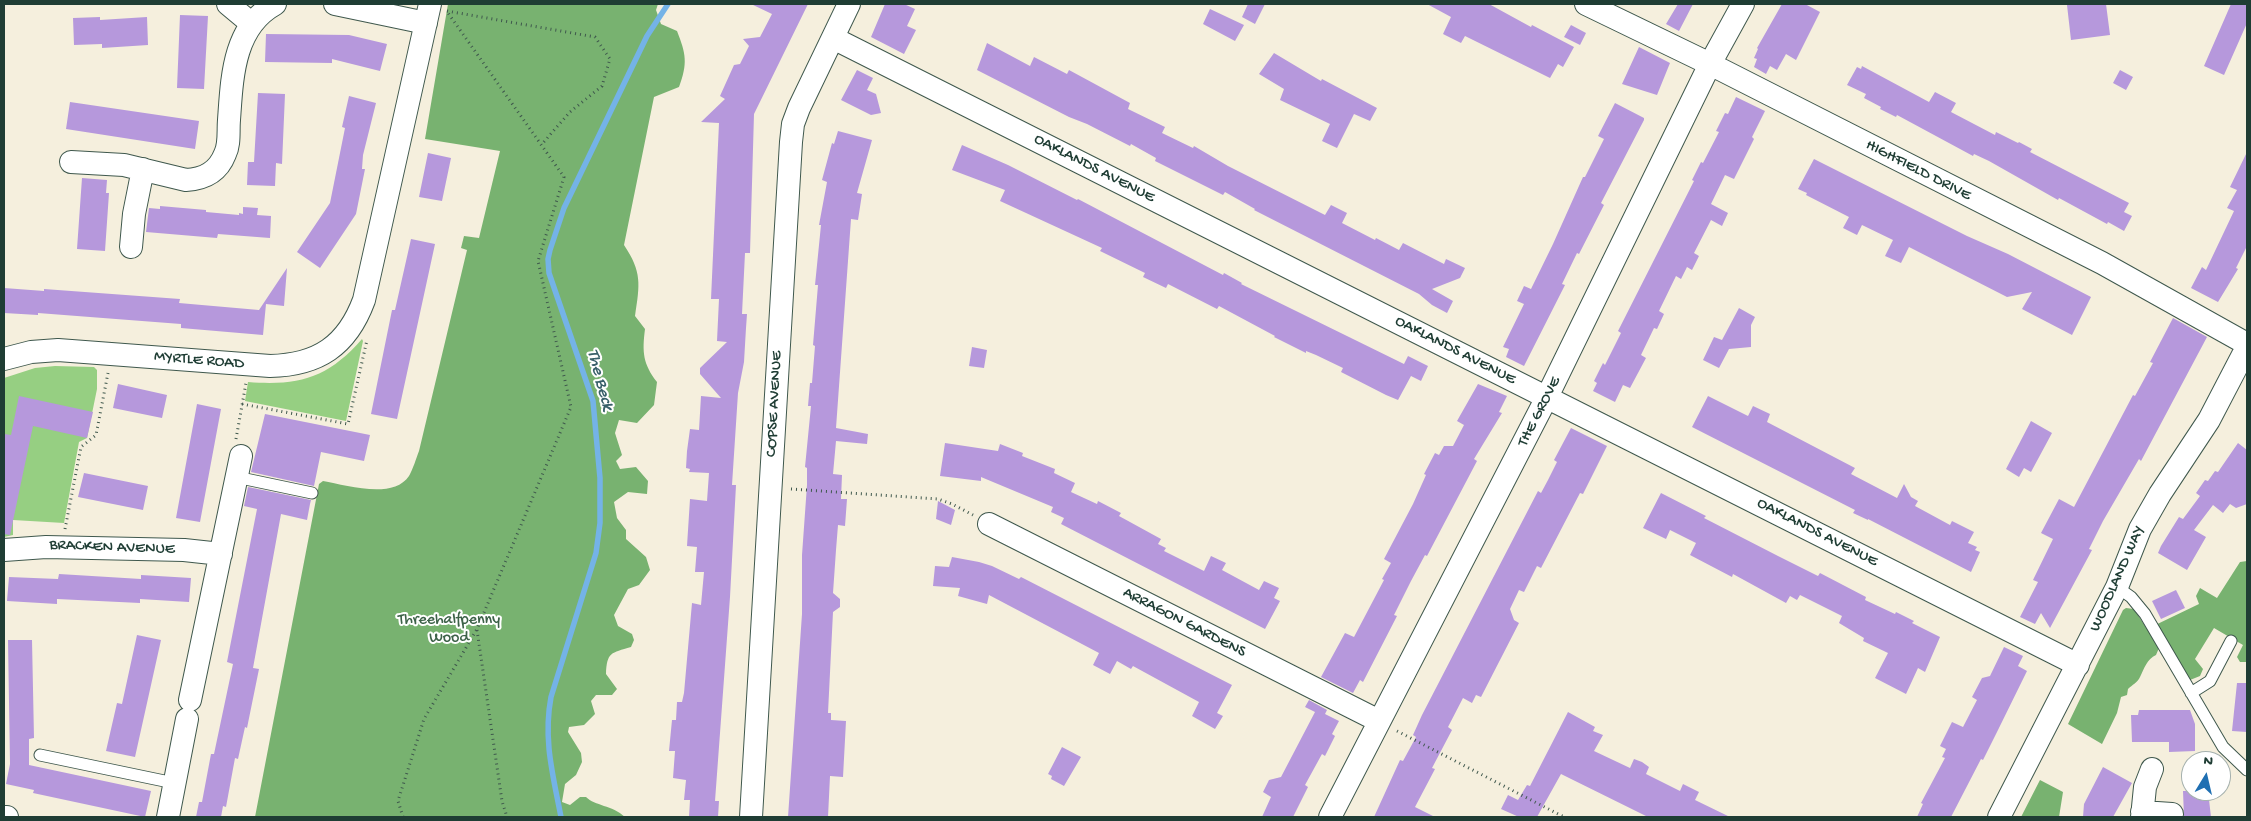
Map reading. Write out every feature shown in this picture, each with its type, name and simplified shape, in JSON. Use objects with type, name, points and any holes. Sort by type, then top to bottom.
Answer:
[{"type":"street","points":[[228,4],[252,24]]},
{"type":"street","points":[[71,162],[107,163],[186,180],[203,177],[218,168],[226,153],[228,144],[232,76],[244,36],[259,15],[275,4]]},
{"type":"street","points":[[336,4],[433,11],[363,304]]},
{"type":"street","name":"COPSE AVENUE","points":[[751,817],[792,131],[802,102],[849,4]]},
{"type":"street","name":"HIGHFIELD DRIVE","points":[[1586,4],[1710,64],[2102,263],[2247,346]]},
{"type":"street","name":"THE GROVE","points":[[1330,817],[1547,397],[1710,64],[1743,4]]},
{"type":"street","name":"OAKLANDS AVENUE","points":[[833,38],[2078,665]]},
{"type":"street","points":[[131,247],[135,207],[142,169]]},
{"type":"street","name":"MYRTLE ROAD","points":[[4,359],[24,353],[44,351],[286,366],[312,360],[322,355],[341,338],[363,304]]},
{"type":"street","name":"WOODLAND WAY","points":[[1999,817],[2117,587],[2140,529],[2160,494],[2209,420],[2247,346]]},
{"type":"street","points":[[168,817],[240,456]]},
{"type":"street","name":"ARRAGON GARDENS","points":[[989,524],[1379,721]]},
{"type":"street","name":"BRACKEN AVENUE","points":[[4,550],[32,546],[184,550],[221,554]]},
{"type":"street","points":[[2152,769],[2145,787],[2142,815],[2172,814]]},
{"type":"lane","points":[[236,477],[312,493]]},
{"type":"lane","points":[[2117,587],[2131,597],[2145,614],[2223,747],[2247,770]]},
{"type":"lane","points":[[2191,694],[2210,680],[2231,641]]},
{"type":"lane","points":[[40,755],[174,783]]},
{"type":"path","points":[[433,11],[595,37],[610,59],[602,86],[570,112],[542,145]]},
{"type":"path","points":[[403,817],[398,801],[424,719],[477,629],[571,407],[538,261],[564,177],[542,145],[433,11]]},
{"type":"path","points":[[242,404],[348,424],[370,324],[363,304]]},
{"type":"path","points":[[62,547],[81,448],[96,435],[108,370],[108,354]]},
{"type":"path","points":[[240,456],[234,446],[246,384],[246,365]]},
{"type":"path","points":[[771,487],[938,499],[952,504],[989,524]]},
{"type":"path","points":[[477,629],[501,791],[507,817]]},
{"type":"path","points":[[1379,721],[1564,817]]},
{"type":"green space","name":"Threehalfpenny Wood","points":[[448,4],[658,4],[656,10],[661,24],[677,31],[684,52],[685,65],[679,87],[654,97],[624,245],[637,271],[638,295],[635,316],[645,329],[646,363],[657,382],[654,405],[637,423],[619,420],[615,433],[622,455],[616,461],[620,469],[636,467],[648,481],[647,494],[628,492],[614,502],[617,518],[626,530],[626,539],[646,557],[650,570],[639,585],[628,589],[614,615],[618,626],[632,634],[634,640],[631,647],[615,652],[609,657],[606,674],[617,689],[612,695],[596,695],[591,701],[595,714],[584,725],[569,727],[568,732],[581,753],[582,762],[576,775],[565,784],[562,802],[570,805],[580,797],[586,797],[615,810],[625,817],[255,817],[319,484],[323,481],[356,488],[381,489],[402,483],[409,476],[419,451],[467,250],[461,248],[464,236],[479,238],[500,151],[425,139]]},
{"type":"green space","points":[[362,339],[346,421],[245,401],[248,382],[283,382],[311,377],[337,363]]},
{"type":"green space","points":[[55,366],[94,367],[97,370],[97,389],[87,438],[79,442],[64,523],[13,520],[13,535],[4,537],[4,378],[35,368]]},
{"type":"green space","points":[[2247,561],[2247,662],[2240,662],[2237,657],[2243,645],[2214,628],[2195,659],[2203,669],[2200,676],[2190,680],[2159,648],[2156,655],[2146,665],[2138,680],[2128,689],[2127,695],[2121,697],[2117,713],[2102,744],[2068,724],[2123,610],[2126,608],[2134,609],[2147,629],[2199,604],[2196,596],[2200,588],[2217,598],[2240,562]]},
{"type":"green space","points":[[2040,780],[2063,792],[2059,817],[2021,817]]},
{"type":"building","points":[[751,4],[808,4],[754,114],[750,253],[745,253],[742,314],[747,314],[744,362],[738,393],[732,485],[736,485],[730,597],[715,801],[719,801],[718,817],[689,817],[690,800],[684,800],[686,780],[673,778],[675,751],[669,751],[672,720],[676,720],[677,702],[682,702],[684,693],[692,603],[701,605],[704,572],[695,572],[697,547],[687,546],[690,499],[707,501],[709,473],[689,472],[690,469],[686,468],[687,451],[690,429],[699,430],[701,396],[721,398],[700,374],[700,368],[727,342],[717,341],[719,299],[711,299],[719,123],[701,122],[725,99],[720,96],[734,65],[740,64],[749,46],[743,39],[760,37],[772,14]]},
{"type":"building","points":[[885,4],[904,4],[915,9],[907,26],[916,30],[904,54],[871,37]]},
{"type":"building","points":[[1248,4],[1265,4],[1255,24],[1242,17]]},
{"type":"building","points":[[1427,4],[1489,4],[1531,27],[1532,25],[1574,47],[1563,67],[1558,64],[1550,78],[1465,36],[1461,43],[1443,34],[1451,17]]},
{"type":"building","points":[[1678,4],[1693,4],[1679,31],[1666,24]]},
{"type":"building","points":[[1782,4],[1805,4],[1820,12],[1796,60],[1786,54],[1777,70],[1770,66],[1766,74],[1754,67],[1757,59],[1754,58],[1757,48]]},
{"type":"building","points":[[2106,4],[2110,35],[2071,40],[2067,5]]},
{"type":"building","points":[[2231,4],[2247,4],[2247,23],[2224,75],[2204,66]]},
{"type":"building","points":[[1210,9],[1244,25],[1235,41],[1203,24]]},
{"type":"building","points":[[180,15],[208,16],[204,89],[177,88]]},
{"type":"building","points":[[100,17],[100,20],[147,17],[148,45],[102,48],[102,44],[74,45],[73,18]]},
{"type":"building","points":[[1571,25],[1586,33],[1580,45],[1564,37]]},
{"type":"building","points":[[266,34],[349,35],[387,44],[380,71],[332,59],[332,63],[265,62]]},
{"type":"building","points":[[987,43],[1030,66],[1034,57],[1067,74],[1069,70],[1130,103],[1128,109],[1165,127],[1162,133],[1193,148],[1194,146],[1228,166],[1325,215],[1331,205],[1347,213],[1342,223],[1375,240],[1376,238],[1399,250],[1403,243],[1444,264],[1446,259],[1465,268],[1460,278],[1432,289],[1453,301],[1447,313],[1432,305],[1419,294],[1254,210],[1225,192],[1223,195],[1155,161],[1156,158],[1131,144],[1130,146],[1069,117],[977,70]]},
{"type":"building","points":[[1639,47],[1670,63],[1657,95],[1622,84]]},
{"type":"building","points":[[1274,53],[1321,81],[1322,79],[1377,108],[1370,121],[1354,114],[1337,148],[1322,141],[1330,124],[1280,100],[1284,89],[1259,74]]},
{"type":"building","points":[[1862,66],[1929,102],[1935,92],[1956,103],[1951,112],[1995,135],[1996,132],[2019,142],[2032,149],[2030,152],[2129,203],[2124,212],[2132,216],[2124,231],[2059,198],[2058,200],[1989,161],[1974,154],[1973,156],[1897,115],[1896,117],[1880,109],[1881,107],[1864,98],[1866,94],[1847,85],[1857,67],[1861,69]]},
{"type":"building","points":[[857,70],[873,78],[867,90],[876,94],[881,113],[871,115],[841,100]]},
{"type":"building","points":[[2120,70],[2133,77],[2126,90],[2113,83]]},
{"type":"building","points":[[258,93],[285,94],[282,164],[276,163],[275,186],[247,185],[248,162],[254,162]]},
{"type":"building","points":[[349,96],[376,103],[363,155],[362,169],[365,169],[356,214],[320,268],[297,252],[330,203],[345,128],[342,127]]},
{"type":"building","points":[[1736,97],[1765,111],[1752,137],[1754,139],[1734,179],[1725,175],[1711,204],[1728,213],[1722,226],[1711,220],[1694,253],[1699,256],[1692,270],[1687,267],[1681,279],[1676,276],[1659,311],[1664,314],[1657,329],[1654,328],[1641,355],[1646,358],[1630,388],[1623,385],[1615,402],[1593,391],[1597,383],[1594,381],[1603,363],[1605,365],[1621,333],[1618,331],[1694,181],[1692,180],[1701,162],[1703,163],[1719,132],[1716,131],[1725,113],[1728,114]]},
{"type":"building","points":[[70,102],[199,121],[195,149],[66,129]]},
{"type":"building","points":[[1615,103],[1644,118],[1644,120],[1601,203],[1604,205],[1579,254],[1577,253],[1562,284],[1565,285],[1524,366],[1506,357],[1509,349],[1503,347],[1524,304],[1517,301],[1524,286],[1531,289],[1583,177],[1585,177],[1604,139],[1598,136]]},
{"type":"building","points":[[838,131],[872,140],[857,193],[862,194],[858,220],[851,219],[836,428],[868,434],[867,444],[836,441],[833,474],[842,475],[841,499],[847,499],[845,526],[838,525],[833,593],[840,599],[840,607],[833,612],[828,713],[831,713],[831,720],[846,721],[843,777],[830,776],[828,817],[788,817],[802,614],[802,555],[807,485],[807,468],[805,467],[811,406],[808,406],[810,383],[812,383],[818,285],[815,285],[821,225],[819,225],[827,182],[822,180],[832,143],[834,144]]},
{"type":"building","points":[[962,145],[1078,199],[1223,275],[1224,273],[1241,284],[1404,364],[1408,356],[1428,366],[1421,381],[1411,376],[1398,400],[1341,372],[1343,368],[1274,337],[1219,306],[1217,309],[1168,284],[1166,288],[1143,277],[1145,273],[1100,251],[1102,248],[1000,201],[1005,190],[952,170]]},
{"type":"building","points":[[2247,152],[2247,246],[2236,268],[2238,269],[2218,302],[2191,288],[2202,267],[2206,270],[2234,211],[2227,208],[2237,190],[2230,187]]},
{"type":"building","points":[[428,153],[451,158],[442,201],[419,197]]},
{"type":"building","points":[[1814,159],[2091,297],[2072,335],[2022,309],[2032,292],[2007,297],[1909,247],[1901,263],[1885,256],[1893,240],[1862,225],[1857,235],[1843,228],[1849,217],[1798,189]]},
{"type":"building","points":[[82,178],[107,180],[106,193],[109,193],[105,251],[77,249]]},
{"type":"building","points":[[160,206],[239,215],[239,213],[243,214],[243,207],[258,208],[257,215],[271,216],[270,238],[218,234],[217,238],[146,232],[149,208],[160,209]]},
{"type":"building","points":[[411,239],[435,244],[397,419],[371,414],[392,310],[395,310]]},
{"type":"building","points":[[287,268],[284,306],[266,304],[263,335],[181,328],[181,324],[38,313],[38,315],[4,313],[4,288],[180,299],[179,303],[259,310]]},
{"type":"building","points":[[1739,308],[1755,317],[1751,325],[1751,347],[1729,349],[1719,368],[1703,360],[1714,337],[1722,340]]},
{"type":"building","points":[[2173,318],[2207,337],[2141,461],[2139,459],[2103,521],[2089,549],[2092,550],[2050,628],[2041,613],[2035,624],[2020,617],[2038,582],[2033,580],[2053,539],[2041,533],[2059,499],[2074,507],[2133,395],[2135,396],[2153,363],[2150,362]]},
{"type":"building","points":[[972,347],[987,350],[984,368],[969,366]]},
{"type":"building","points":[[118,384],[167,395],[162,418],[113,408]]},
{"type":"building","points":[[1478,384],[1507,396],[1499,412],[1502,413],[1474,459],[1477,461],[1427,556],[1425,555],[1411,581],[1394,615],[1397,616],[1363,682],[1360,680],[1353,693],[1321,677],[1345,633],[1354,637],[1384,580],[1382,579],[1391,563],[1384,559],[1413,504],[1426,475],[1424,474],[1435,453],[1439,455],[1444,446],[1453,446],[1464,425],[1457,421]]},
{"type":"building","points":[[19,396],[93,412],[87,438],[33,426],[10,535],[4,534],[4,434],[11,435]]},
{"type":"building","points":[[1708,396],[1748,416],[1753,406],[1770,414],[1767,422],[1855,468],[1851,474],[1897,498],[1904,484],[1911,497],[1918,501],[1915,506],[1950,525],[1952,521],[1974,532],[1968,543],[1977,547],[1975,550],[1980,552],[1971,572],[1853,513],[1855,510],[1692,427]]},
{"type":"building","points":[[197,404],[221,409],[200,522],[176,518]]},
{"type":"building","points":[[265,414],[370,435],[364,461],[321,452],[314,486],[251,472]]},
{"type":"building","points":[[2031,421],[2052,433],[2031,472],[2024,468],[2019,477],[2006,469]]},
{"type":"building","points":[[1571,428],[1607,446],[1583,494],[1580,493],[1541,568],[1537,566],[1524,592],[1519,590],[1510,609],[1514,620],[1519,623],[1481,697],[1476,695],[1472,703],[1463,698],[1448,727],[1452,730],[1432,768],[1435,769],[1415,807],[1435,817],[1374,817],[1400,760],[1403,761],[1416,737],[1413,735],[1422,715],[1538,491],[1541,493],[1548,480],[1557,462],[1554,460]]},
{"type":"building","points":[[945,443],[998,451],[1000,444],[1023,453],[1022,456],[1055,469],[1054,473],[1075,483],[1071,492],[1097,504],[1098,501],[1121,513],[1119,516],[1161,539],[1158,544],[1166,548],[1164,551],[1204,571],[1211,556],[1226,563],[1222,570],[1259,590],[1264,581],[1279,588],[1274,598],[1280,601],[1265,629],[1061,524],[1064,518],[1051,512],[1053,507],[981,477],[981,481],[940,476]]},
{"type":"building","points":[[2238,443],[2247,450],[2247,504],[2236,508],[2230,504],[2223,513],[2213,505],[2194,530],[2206,537],[2187,570],[2158,553],[2179,517],[2183,519],[2200,496],[2196,493],[2205,480],[2208,481],[2215,471],[2218,472]]},
{"type":"building","points":[[84,473],[148,486],[143,510],[78,497]]},
{"type":"building","points":[[248,487],[311,500],[307,520],[281,514],[253,668],[259,669],[247,728],[245,727],[238,759],[235,758],[226,807],[223,806],[221,817],[196,817],[199,802],[202,802],[211,754],[214,754],[233,664],[227,662],[257,509],[244,506]]},
{"type":"building","points":[[1661,493],[1706,516],[1704,518],[1818,576],[1820,573],[1866,597],[1865,600],[1895,614],[1896,612],[1914,621],[1912,623],[1940,637],[1925,672],[1918,668],[1906,694],[1875,678],[1888,653],[1863,641],[1864,638],[1839,623],[1842,616],[1800,595],[1797,600],[1790,596],[1786,603],[1733,574],[1732,577],[1690,555],[1696,543],[1670,530],[1666,539],[1643,528]]},
{"type":"building","points":[[938,501],[955,510],[951,525],[936,519]]},
{"type":"building","points":[[952,557],[979,562],[1019,579],[1021,577],[1232,685],[1217,713],[1223,716],[1215,729],[1192,716],[1199,702],[1133,666],[1131,669],[1117,661],[1110,674],[1093,665],[1099,653],[989,595],[987,604],[958,596],[960,588],[933,586],[935,566],[949,567]]},
{"type":"building","points":[[59,574],[141,579],[141,575],[191,578],[189,602],[140,599],[140,603],[57,599],[57,604],[7,601],[9,577],[58,579]]},
{"type":"building","points":[[2176,590],[2185,608],[2161,619],[2152,601]]},
{"type":"building","points":[[137,635],[161,640],[135,757],[106,751],[117,703],[122,704]]},
{"type":"building","points":[[8,640],[32,640],[34,738],[29,739],[29,765],[151,791],[145,817],[33,793],[34,790],[6,784],[10,764]]},
{"type":"building","points":[[2004,647],[2023,656],[2018,666],[2027,671],[1983,760],[1981,759],[1951,817],[1917,817],[1923,804],[1921,803],[1945,758],[1942,757],[1946,749],[1940,746],[1952,722],[1963,727],[1977,700],[1972,697],[1982,678],[1990,676]]},
{"type":"building","points":[[2237,683],[2247,683],[2247,732],[2232,731]]},
{"type":"building","points":[[1309,700],[1327,710],[1325,714],[1339,721],[1332,734],[1335,736],[1325,756],[1322,754],[1305,785],[1308,787],[1293,817],[1262,817],[1271,797],[1263,792],[1269,780],[1281,777],[1315,712],[1305,707]]},
{"type":"building","points":[[2139,710],[2190,710],[2195,724],[2195,751],[2169,752],[2169,742],[2132,742],[2131,715],[2138,715]]},
{"type":"building","points":[[1568,712],[1595,727],[1593,731],[1603,735],[1594,751],[1630,768],[1634,759],[1642,762],[1649,767],[1646,774],[1680,791],[1683,784],[1699,792],[1695,800],[1730,817],[1648,817],[1561,774],[1537,817],[1519,817],[1501,809],[1508,795],[1518,800],[1527,785],[1530,786]]},
{"type":"building","points":[[1062,747],[1081,757],[1064,786],[1051,779],[1052,776],[1048,774]]},
{"type":"building","points":[[2103,767],[2132,783],[2113,817],[2083,817],[2084,804]]},
{"type":"building","points":[[2183,801],[2209,801],[2211,817],[2184,817]]},
{"type":"waterway","name":"The Beck","points":[[561,817],[550,757],[549,713],[551,697],[596,553],[600,523],[600,478],[593,401],[549,273],[548,259],[564,208],[647,36],[668,4]]}]
